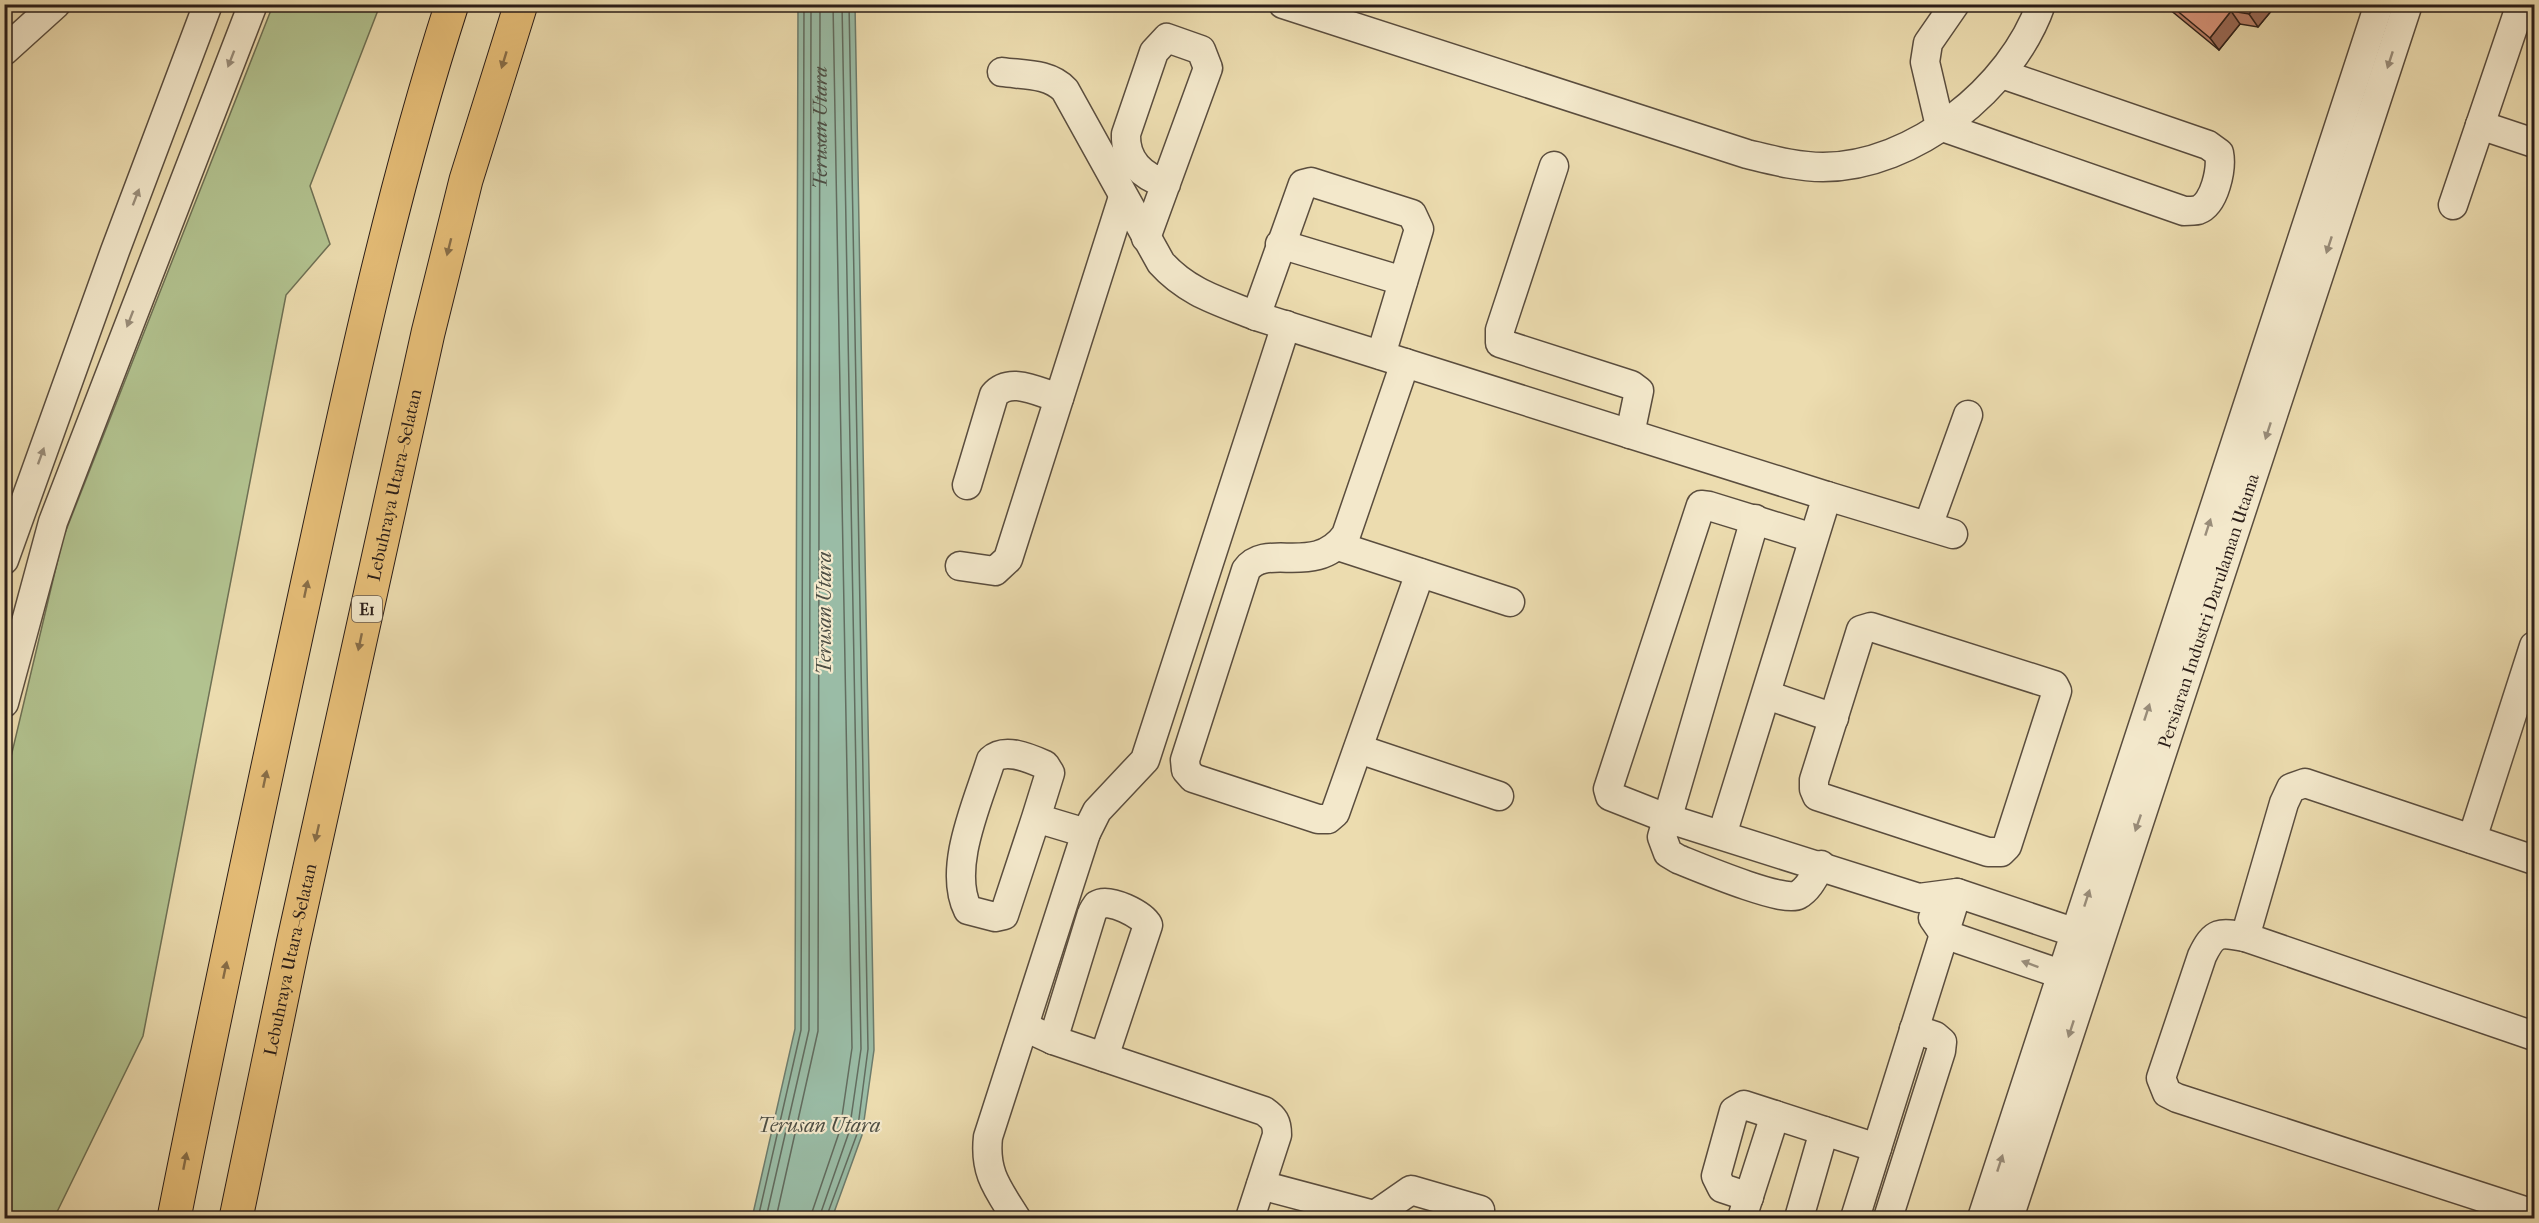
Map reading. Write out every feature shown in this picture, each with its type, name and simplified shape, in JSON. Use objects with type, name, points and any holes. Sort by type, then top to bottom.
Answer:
[{"type":"highway","points":[[174,1218],[345,412],[378,270],[424,97],[452,4]]},
{"type":"highway","name":"Lebuhraya Utara–Selatan","points":[[236,1218],[300,912],[428,333],[466,180],[521,4]]},
{"type":"street","points":[[4,560],[11,520],[208,4]]},
{"type":"street","points":[[4,703],[50,533],[253,4]]},
{"type":"street","points":[[1283,4],[1319,11],[1639,121],[1747,154],[1797,166],[1824,167],[1881,157],[1906,148],[1940,126],[2002,74],[2019,50],[2041,4]]},
{"type":"street","points":[[1940,126],[1925,62],[1928,43],[1955,4]]},
{"type":"street","name":"Persiaran Industri Darulaman Utama","points":[[2087,936],[2408,4]]},
{"type":"street","points":[[2453,205],[2521,4]]},
{"type":"street","points":[[4,51],[46,10]]},
{"type":"street","name":"Persiaran Industri Darulaman Utama","points":[[2009,1218],[2087,936],[2374,12]]},
{"type":"street","points":[[1002,72],[1057,81],[1065,90],[1089,131],[1161,263],[1178,282],[1200,294],[1256,316],[1941,530],[1968,415]]},
{"type":"street","points":[[1940,126],[2184,211],[2198,210],[2209,202],[2221,165],[2219,153],[2208,145],[2002,74]]},
{"type":"street","points":[[2480,125],[2535,143]]},
{"type":"street","points":[[1554,166],[1499,337],[1505,346],[1631,385],[1639,391],[1630,434]]},
{"type":"street","points":[[1256,316],[1303,184],[1311,182],[1412,214],[1419,229],[1403,281],[1393,359],[1346,535],[1329,553],[1312,558],[1261,558],[1252,561],[1246,570],[1185,760],[1186,770],[1193,778],[1318,819],[1328,819],[1335,813],[1359,749],[1420,573]]},
{"type":"street","points":[[1146,238],[1166,184]]},
{"type":"street","points":[[960,566],[995,571],[1008,559],[1123,197]]},
{"type":"street","points":[[1280,244],[1403,281]]},
{"type":"street","points":[[1016,1218],[989,1173],[986,1156],[988,1137],[1086,833],[1097,812],[1145,760],[1286,325]]},
{"type":"street","points":[[1522,400],[1534,356]]},
{"type":"street","points":[[967,485],[994,395],[1001,387],[1010,384],[1059,398]]},
{"type":"street","points":[[1722,835],[1827,496]]},
{"type":"street","points":[[1813,538],[1709,506],[1701,506],[1697,511],[1608,789],[1610,796],[1666,818],[1821,865],[1919,898],[1957,893],[2087,936]]},
{"type":"street","points":[[1755,519],[1662,837],[1668,853],[1678,860],[1780,896],[1798,895],[1806,889],[1821,865]]},
{"type":"street","points":[[11,520],[50,533]]},
{"type":"street","points":[[1338,546],[1510,602]]},
{"type":"street","points":[[1871,627],[2054,685],[2057,691],[2007,846],[2001,852],[1988,852],[1818,796],[1814,789],[1814,780],[1834,718],[1861,630],[1871,627]]},
{"type":"street","points":[[2472,839],[2528,686],[2535,646]]},
{"type":"street","points":[[1767,695],[1834,718]]},
{"type":"street","points":[[1359,749],[1499,796]]},
{"type":"street","points":[[1005,752],[1045,765],[1050,773],[1036,818],[1004,915],[995,917],[968,910],[964,892],[963,848],[991,760],[997,754],[1005,752]]},
{"type":"street","points":[[2245,937],[2284,803],[2291,788],[2305,783],[2535,860]]},
{"type":"street","points":[[1036,818],[1086,833]]},
{"type":"street","points":[[1855,1218],[1957,893]]},
{"type":"street","points":[[1919,898],[1944,934],[2074,979]]},
{"type":"street","points":[[1053,1040],[1092,913],[1097,905],[1106,903],[1114,905],[1144,918],[1148,925],[1104,1057]]},
{"type":"street","points":[[2535,1036],[2245,937],[2226,933],[2216,935],[2209,942],[2161,1078],[2167,1093],[2177,1098],[2535,1214]]},
{"type":"street","name":"Persiaran Industri Darulaman Utama","points":[[1982,1218],[2074,979]]},
{"type":"street","points":[[1025,1027],[1053,1040],[1264,1111],[1273,1117],[1277,1124],[1277,1135],[1250,1218]]},
{"type":"street","points":[[1888,1218],[1941,1051],[1942,1042],[1935,1036],[1914,1029]]},
{"type":"street","points":[[1775,1115],[1745,1208],[1722,1188],[1716,1176],[1734,1112],[1744,1105],[1775,1115],[1824,1131],[1877,1148]]},
{"type":"street","points":[[1789,1218],[1824,1131]]},
{"type":"street","points":[[1261,1185],[1308,1209],[1380,1217],[1411,1190],[1480,1210]]},
{"type":"shaded area","points":[[273,5],[380,5],[310,186],[330,244],[286,295],[143,1036],[54,1218],[5,1218],[5,782],[63,538]]},
{"type":"water","name":"Terusan Utara","points":[[798,5],[855,5],[874,1050],[862,1135],[832,1218],[752,1218],[795,1029]]},
{"type":"building","points":[[2169,4],[2258,4],[2249,14],[2231,11],[2210,38]]}]
